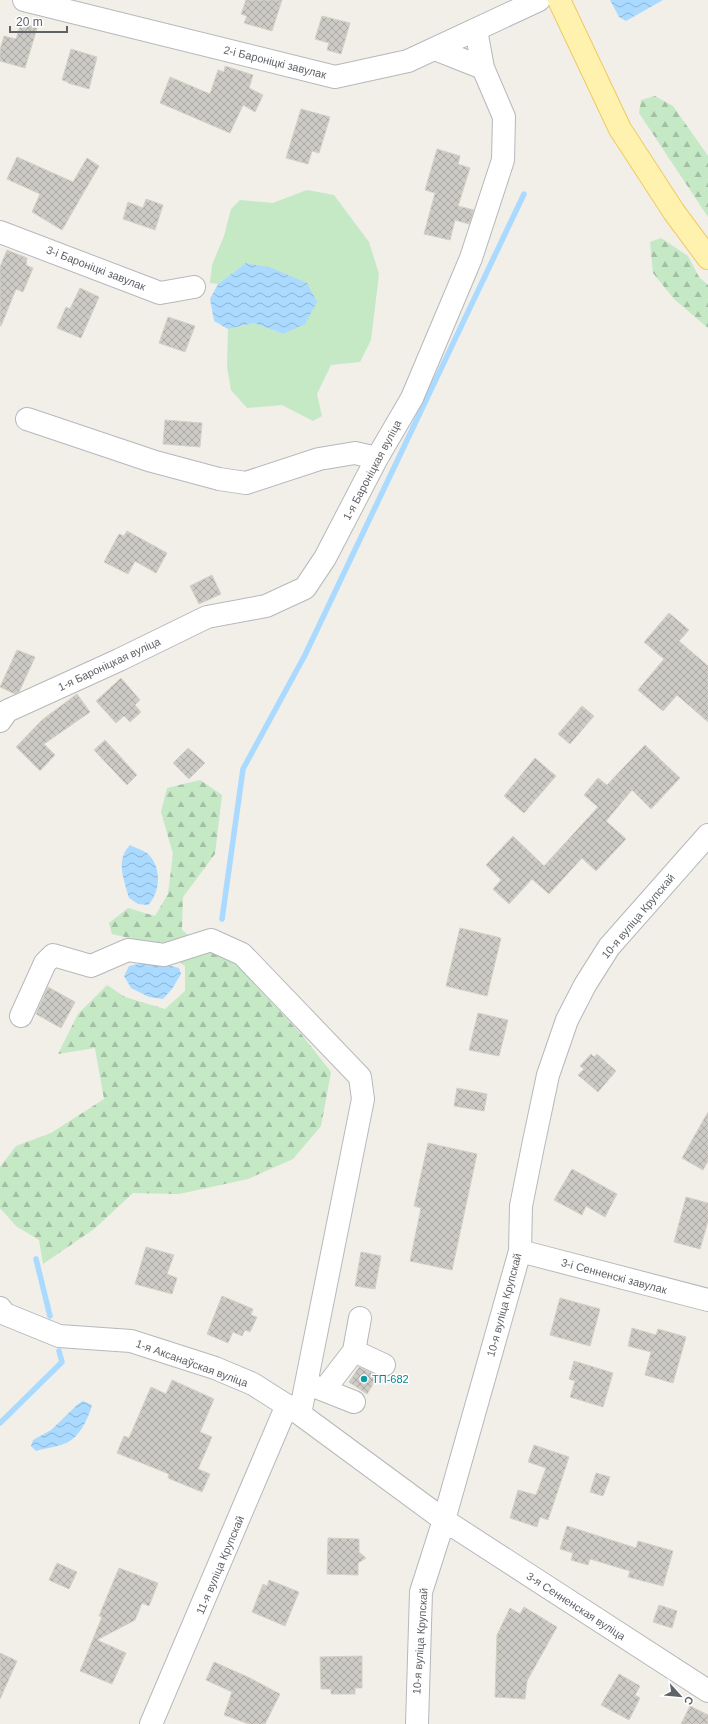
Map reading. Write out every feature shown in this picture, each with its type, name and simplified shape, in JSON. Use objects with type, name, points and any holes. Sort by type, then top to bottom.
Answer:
[{"type":"main road","points":[[559,0],[620,129],[674,212],[708,258]]},
{"type":"street","name":"2-і Бароніцкі завулак","points":[[24,0],[336,77],[408,61],[540,0]]},
{"type":"street","name":"1-я Бароніцкая вуліца","points":[[2,713],[119,660],[207,617],[266,606],[304,588],[325,558],[377,458],[412,398],[472,258],[503,160],[504,117],[483,68],[476,30]]},
{"type":"street","points":[[435,48],[483,68]]},
{"type":"street","name":"3-і Бароніцкі завулак","points":[[0,232],[160,293],[194,287]]},
{"type":"street","points":[[27,419],[152,461],[219,479],[246,483],[319,459],[355,453],[377,458]]},
{"type":"street","name":"10-я вуліца Крупскай","points":[[417,1724],[421,1592],[444,1520],[520,1251],[522,1206],[548,1075],[567,1020],[585,985],[609,947],[708,835]]},
{"type":"street","name":"11-я вуліца Крупскай","points":[[21,1016],[45,962],[53,955],[91,966],[128,950],[164,955],[211,940],[242,954],[360,1077],[363,1099],[315,1387],[294,1410],[151,1724]]},
{"type":"street","name":"3-і Сенненскі завулак","points":[[520,1251],[708,1300]]},
{"type":"street","name":"1-я Аксанаўская вуліца","points":[[0,1308],[6,1314],[59,1336],[131,1341],[215,1368],[253,1384],[294,1410],[444,1520]]},
{"type":"street","points":[[354,1402],[315,1387],[354,1351],[360,1318]]},
{"type":"street","points":[[354,1351],[384,1365]]},
{"type":"street","name":"3-я Сенненская вуліца","points":[[444,1520],[708,1691]]},
{"type":"green space","points":[[655,96],[673,106],[708,156],[708,217],[639,113],[641,100]]},
{"type":"green space","points":[[307,190],[334,195],[369,242],[379,274],[371,340],[360,362],[331,365],[317,394],[322,416],[313,421],[282,405],[247,408],[231,390],[227,367],[228,329],[254,323],[283,334],[246,263],[218,284],[210,283],[212,265],[224,236],[231,209],[240,200],[273,203]]},
{"type":"green space","points":[[661,238],[688,256],[699,277],[708,285],[708,328],[674,299],[653,273],[650,242]]},
{"type":"green space","points":[[200,780],[222,795],[215,854],[183,897],[182,930],[209,952],[235,963],[302,1035],[331,1072],[321,1126],[293,1159],[248,1179],[179,1194],[133,1193],[94,1229],[43,1264],[39,1240],[16,1226],[0,1208],[0,1167],[16,1146],[51,1133],[104,1099],[95,1048],[58,1054],[78,1014],[107,985],[125,997],[165,1009],[185,991],[185,966],[160,945],[112,934],[109,923],[128,908],[155,916],[168,894],[173,854],[161,812],[167,788]]},
{"type":"water","points":[[610,0],[663,0],[626,21],[619,17]]},
{"type":"water","points":[[246,263],[272,268],[307,283],[317,302],[305,324],[283,334],[254,323],[228,329],[214,321],[210,299],[218,284]]},
{"type":"water","points":[[130,845],[147,853],[152,858],[155,865],[158,879],[157,886],[152,900],[148,905],[138,904],[129,898],[123,877],[122,864],[125,851]]},
{"type":"water","points":[[151,961],[179,968],[181,974],[172,989],[163,999],[149,997],[131,988],[124,976],[129,966]]},
{"type":"water","points":[[83,1401],[92,1405],[86,1422],[71,1440],[63,1444],[36,1451],[31,1446],[33,1440],[51,1430]]},
{"type":"building","points":[[246,0],[282,0],[272,31],[244,23],[247,16],[241,14]]},
{"type":"building","points":[[322,16],[350,23],[341,54],[327,50],[329,43],[315,39]]},
{"type":"building","points":[[21,23],[37,28],[25,68],[0,61],[0,50],[4,36],[16,39]]},
{"type":"building","points":[[71,49],[97,57],[89,89],[62,80]]},
{"type":"building","points":[[225,66],[253,75],[249,88],[263,95],[255,112],[243,105],[230,133],[160,103],[170,77],[210,94],[218,70],[224,72]]},
{"type":"building","points":[[301,109],[330,117],[319,153],[312,151],[308,164],[286,158]]},
{"type":"building","points":[[437,149],[460,156],[458,164],[470,168],[458,206],[474,210],[469,224],[455,220],[450,240],[424,234],[435,193],[425,190]]},
{"type":"building","points":[[17,157],[73,182],[87,158],[99,166],[62,230],[32,212],[40,194],[7,179]]},
{"type":"building","points":[[146,199],[163,205],[155,230],[123,219],[128,202],[143,208]]},
{"type":"building","points":[[7,250],[27,258],[26,265],[33,268],[23,292],[16,289],[0,326],[0,267]]},
{"type":"building","points":[[80,288],[99,297],[81,338],[57,328],[66,307],[70,309]]},
{"type":"building","points":[[168,317],[195,326],[185,352],[159,343]]},
{"type":"building","points":[[165,420],[202,423],[200,447],[163,444]]},
{"type":"building","points":[[127,531],[167,553],[156,573],[135,561],[128,574],[104,562],[119,534],[124,536]]},
{"type":"building","points":[[212,575],[221,594],[199,604],[190,586]]},
{"type":"building","points":[[669,613],[689,630],[679,641],[708,666],[708,722],[677,695],[663,711],[638,690],[664,659],[644,642]]},
{"type":"building","points":[[17,650],[35,657],[19,692],[15,694],[0,687]]},
{"type":"building","points":[[121,678],[140,700],[135,705],[141,712],[130,722],[124,716],[116,723],[96,701]]},
{"type":"building","points":[[77,694],[90,712],[44,744],[55,755],[40,771],[16,747],[42,720]]},
{"type":"building","points":[[582,706],[594,716],[570,744],[558,734]]},
{"type":"building","points":[[105,740],[137,775],[127,785],[94,750]]},
{"type":"building","points":[[645,745],[680,778],[651,809],[632,790],[606,821],[626,839],[596,871],[582,858],[549,894],[532,879],[509,904],[493,889],[501,880],[486,865],[513,836],[544,866],[598,807],[584,795],[598,778],[607,785]]},
{"type":"building","points":[[188,748],[205,763],[189,779],[173,763]]},
{"type":"building","points":[[535,758],[556,776],[524,813],[504,796]]},
{"type":"building","points":[[460,928],[501,938],[487,996],[446,986]]},
{"type":"building","points":[[48,987],[75,1002],[61,1028],[36,1014]]},
{"type":"building","points":[[478,1013],[508,1020],[499,1056],[469,1050]]},
{"type":"building","points":[[591,1054],[594,1057],[597,1054],[616,1071],[598,1092],[578,1075],[584,1069],[580,1066]]},
{"type":"building","points":[[457,1088],[487,1094],[484,1111],[454,1106]]},
{"type":"building","points":[[708,1112],[708,1161],[703,1170],[682,1158]]},
{"type":"building","points":[[428,1143],[477,1154],[452,1270],[410,1261],[421,1208],[414,1206]]},
{"type":"building","points":[[572,1169],[617,1194],[605,1217],[586,1206],[582,1215],[554,1200]]},
{"type":"building","points":[[686,1197],[708,1203],[708,1221],[700,1249],[674,1242]]},
{"type":"building","points":[[146,1247],[174,1255],[167,1274],[177,1278],[172,1294],[135,1284]]},
{"type":"building","points":[[361,1252],[381,1256],[375,1289],[355,1286]]},
{"type":"building","points":[[222,1296],[253,1309],[251,1315],[257,1317],[250,1332],[245,1330],[242,1336],[233,1332],[228,1343],[207,1334]]},
{"type":"building","points":[[560,1298],[600,1309],[590,1346],[550,1335]]},
{"type":"building","points":[[632,1328],[656,1335],[658,1329],[686,1337],[673,1383],[645,1375],[651,1352],[628,1346]]},
{"type":"building","points":[[574,1361],[613,1373],[603,1407],[570,1397],[575,1381],[569,1379]]},
{"type":"building","name":"ТП-682","points":[[359,1367],[378,1376],[367,1394],[349,1382]]},
{"type":"building","points":[[172,1380],[214,1399],[200,1432],[212,1437],[198,1469],[210,1474],[202,1492],[168,1478],[169,1474],[117,1453],[124,1436],[129,1438],[151,1387],[166,1394]]},
{"type":"building","points":[[534,1445],[569,1457],[548,1520],[540,1517],[537,1527],[510,1518],[518,1490],[536,1495],[546,1468],[528,1462]]},
{"type":"building","points":[[596,1473],[610,1477],[603,1496],[590,1492]]},
{"type":"building","points":[[567,1526],[636,1548],[638,1541],[673,1551],[663,1586],[628,1577],[630,1571],[590,1559],[588,1565],[571,1560],[573,1553],[560,1549]]},
{"type":"building","points":[[328,1538],[359,1539],[359,1552],[366,1558],[358,1563],[358,1575],[327,1574]]},
{"type":"building","points":[[57,1563],[77,1572],[69,1589],[49,1580]]},
{"type":"building","points":[[119,1568],[158,1583],[149,1606],[142,1603],[135,1620],[97,1640],[126,1653],[112,1684],[80,1671],[102,1617],[99,1616]]},
{"type":"building","points":[[269,1580],[299,1592],[285,1626],[252,1612],[263,1584],[267,1586]]},
{"type":"building","points":[[659,1605],[677,1611],[672,1628],[653,1622]]},
{"type":"building","points":[[524,1607],[557,1627],[527,1681],[525,1699],[495,1697],[497,1635],[510,1608],[520,1614]]},
{"type":"building","points":[[0,1653],[17,1661],[0,1699]]},
{"type":"building","points":[[362,1656],[362,1688],[355,1688],[355,1694],[331,1694],[331,1689],[321,1689],[320,1657]]},
{"type":"building","points":[[214,1662],[250,1678],[280,1694],[265,1724],[249,1724],[224,1715],[232,1692],[206,1680]]},
{"type":"building","points":[[619,1674],[640,1686],[635,1695],[640,1698],[629,1720],[601,1705]]},
{"type":"building","points":[[690,1706],[708,1715],[708,1724],[681,1724]]},
{"type":"waterway","points":[[222,919],[243,769],[305,655],[524,194]]},
{"type":"waterway","points":[[36,1259],[50,1316]]},
{"type":"waterway","points":[[0,1423],[62,1362],[59,1351]]},
{"type":"place","name":"ТП-682","points":[[364,1379]]}]
